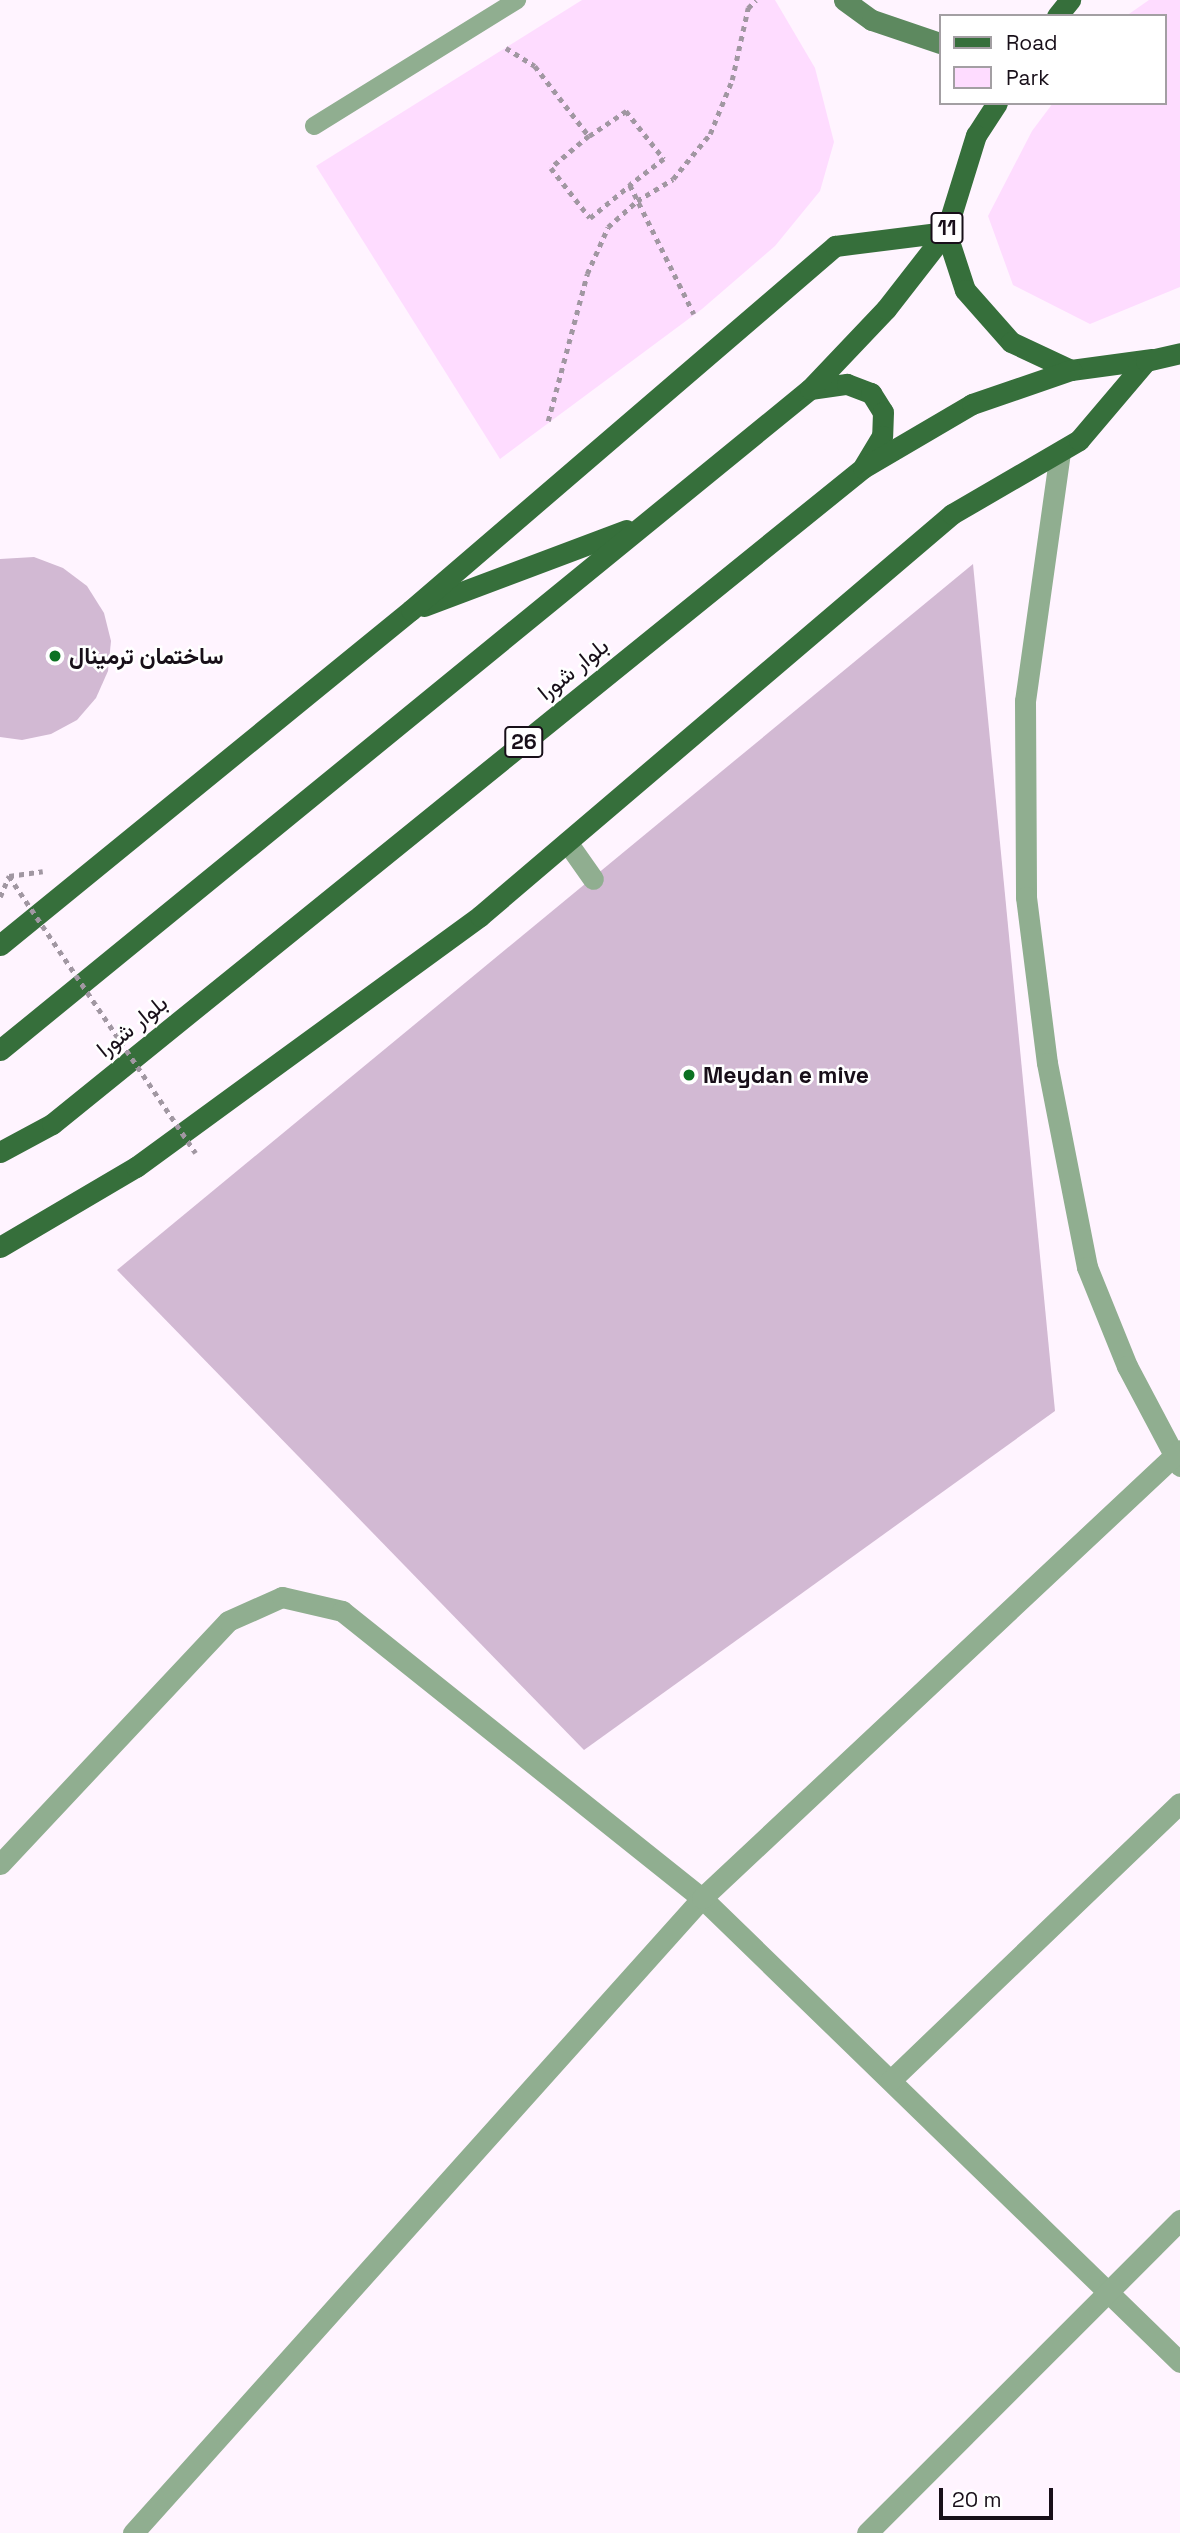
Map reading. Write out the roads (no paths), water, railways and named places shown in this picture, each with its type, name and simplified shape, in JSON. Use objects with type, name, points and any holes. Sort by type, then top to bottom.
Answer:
[{"type":"main road","points":[[844,0],[872,20],[939,43]]},
{"type":"main road","points":[[1059,14],[1070,0]]},
{"type":"main road","name":"11","points":[[996,105],[976,135],[946,232],[965,290],[1012,342],[1070,370]]},
{"type":"main road","points":[[0,1050],[810,389],[886,309],[946,232]]},
{"type":"main road","points":[[0,945],[411,610],[835,246],[946,232]]},
{"type":"main road","points":[[0,1247],[136,1167],[480,916],[952,514],[1060,452],[1094,426],[1146,361],[1180,348]]},
{"type":"main road","points":[[1146,361],[1180,353]]},
{"type":"main road","name":"بلوار شورا","points":[[0,1152],[52,1124],[863,468],[972,404],[1070,370],[1146,361]]},
{"type":"main road","points":[[810,389],[847,384],[871,393],[883,412],[882,436],[863,468]]},
{"type":"main road","points":[[411,610],[642,525]]},
{"type":"street","points":[[133,2533],[702,1898],[1178,1457],[1127,1366],[1087,1267],[1049,1076],[1026,897],[1025,701],[1060,452]]},
{"type":"street","points":[[567,842],[593,879]]},
{"type":"street","points":[[0,1864],[228,1621],[282,1597],[342,1611],[702,1898],[1108,2289],[1180,2362]]},
{"type":"street","points":[[891,2080],[1180,1803]]},
{"type":"street","points":[[867,2533],[1108,2289],[1180,2220]]},
{"type":"lane","points":[[314,127],[517,0]]},
{"type":"place","name":"ساختمان ترمینال","points":[[55,656]]},
{"type":"place","name":"Meydan e mive","points":[[689,1075]]}]
